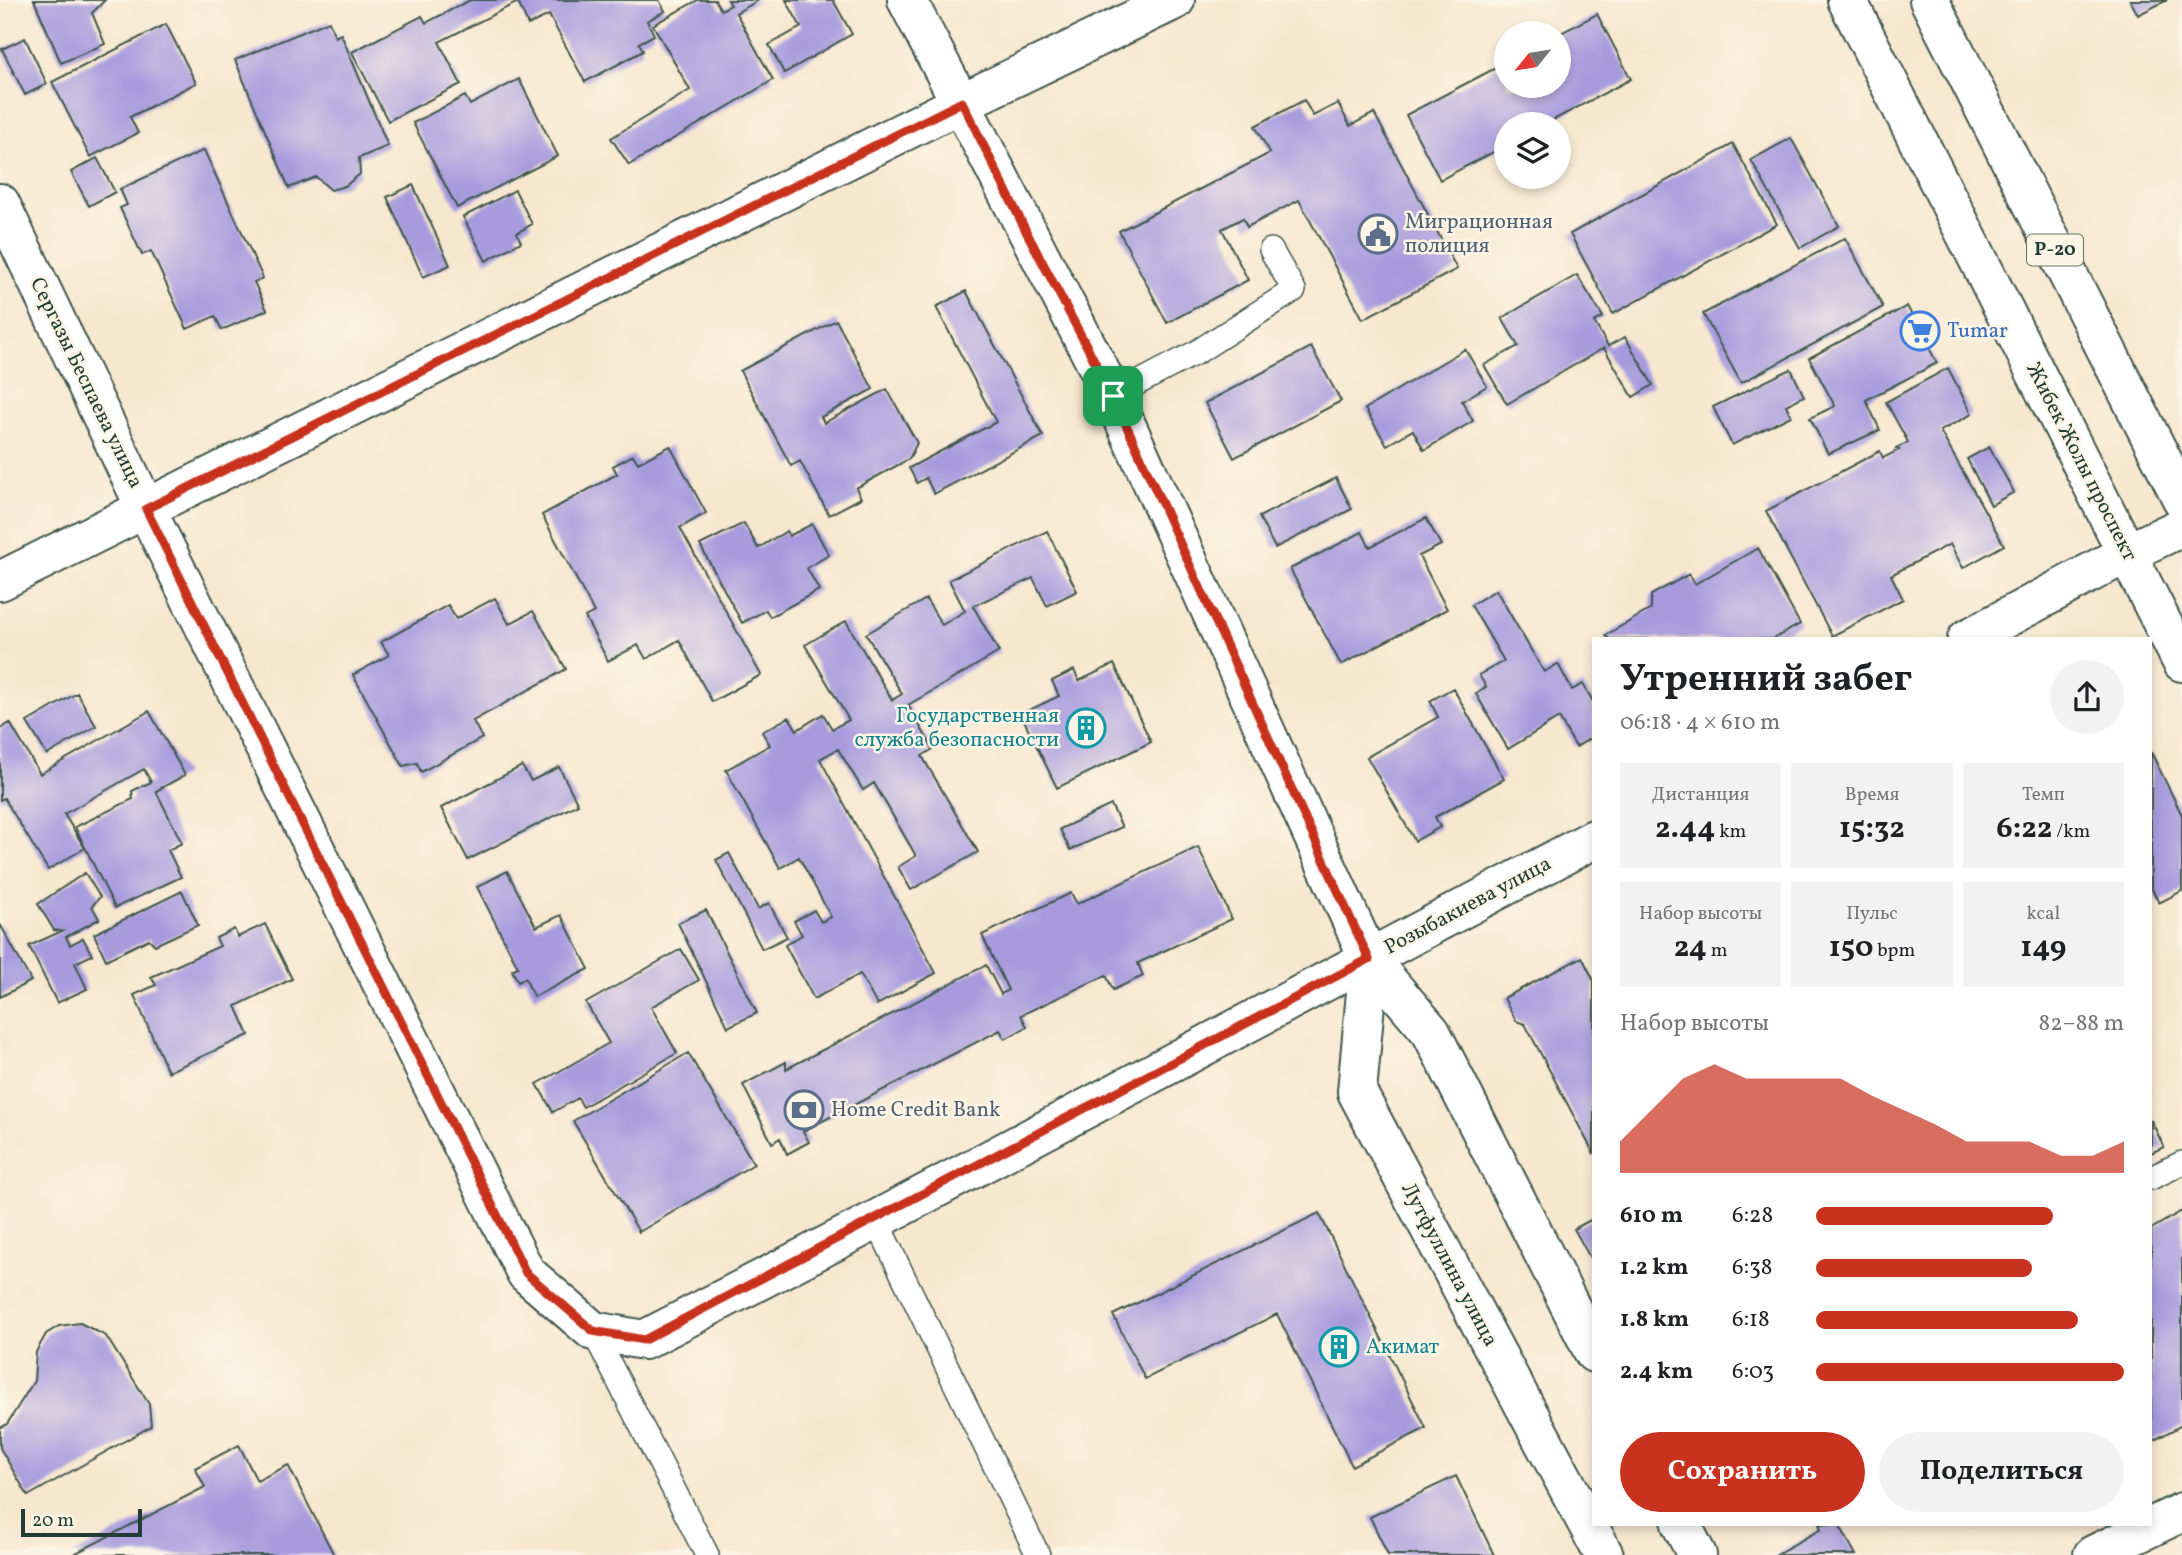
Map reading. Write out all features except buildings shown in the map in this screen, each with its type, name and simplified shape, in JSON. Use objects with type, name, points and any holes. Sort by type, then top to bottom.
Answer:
[{"type":"main road","name":"Лутфуллина улица","points":[[907,0],[1113,396],[1369,959],[1431,1032],[1592,1349]]},
{"type":"main road","points":[[0,581],[962,102],[1175,0]]},
{"type":"main road","name":"Жибек Жолы проспект","points":[[1847,0],[2182,662]]},
{"type":"main road","name":"Р-20","points":[[1929,0],[2182,499]]},
{"type":"main road","name":"Сергазы Беспаева улица","points":[[0,203],[146,509],[526,1273],[593,1331]]},
{"type":"main road","points":[[1971,637],[2127,553],[2182,527]]},
{"type":"main road","name":"Розыбакиева улица","points":[[593,1331],[644,1340],[1592,840]]},
{"type":"main road","name":"Лутфуллина улица","points":[[1369,959],[1357,1092],[1604,1555]]},
{"type":"main road","points":[[2094,1555],[2182,1512]]},
{"type":"main road","points":[[1682,1526],[1697,1555]]},
{"type":"lane","points":[[1113,396],[1197,352],[1294,290],[1271,250]]},
{"type":"lane","points":[[2152,1178],[2182,1163]]},
{"type":"lane","points":[[876,1220],[1038,1555]]},
{"type":"lane","points":[[593,1331],[707,1555]]},
{"type":"place","name":"Миграционная полиция","points":[[1378,234]]},
{"type":"place","name":"Tumar","points":[[1920,331]]},
{"type":"place","name":"Государственная служба безопасности","points":[[1086,728]]},
{"type":"place","name":"Home Credit Bank","points":[[804,1110]]},
{"type":"place","name":"Акимат","points":[[1339,1347]]},
{"type":"route","points":[[962,102],[1113,396],[1369,959],[644,1340],[593,1331],[526,1273],[146,509],[962,102]]}]
